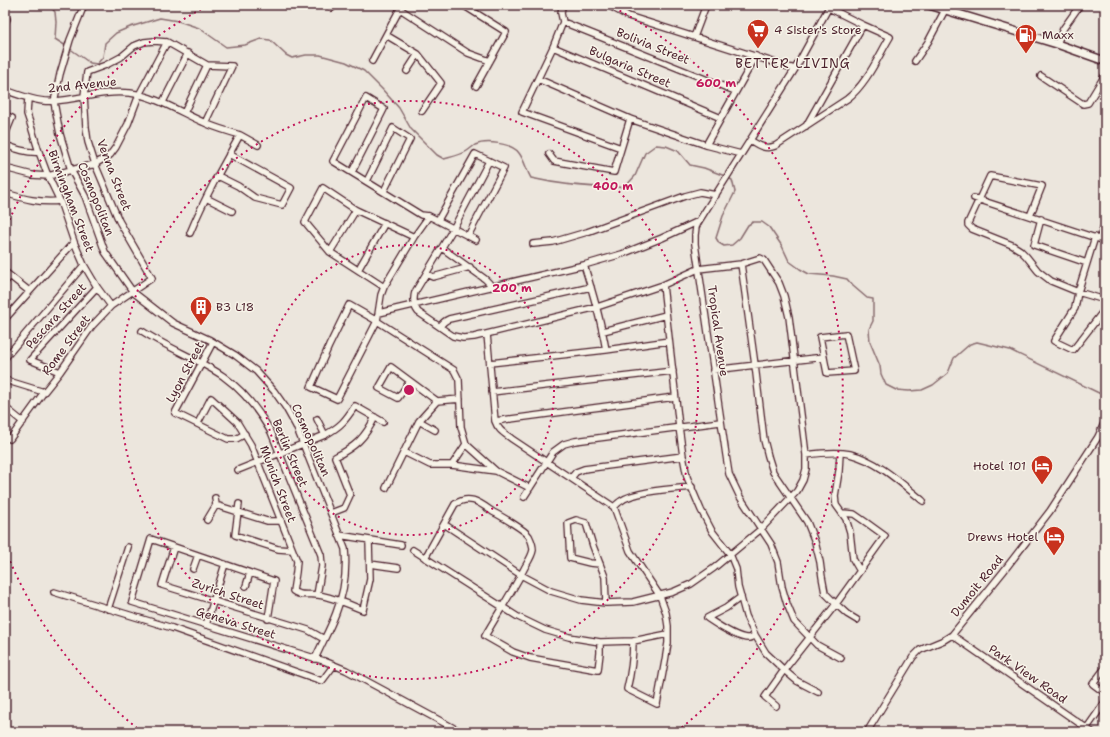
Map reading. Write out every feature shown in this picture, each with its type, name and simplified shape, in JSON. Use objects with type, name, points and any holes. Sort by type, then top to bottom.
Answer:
[{"type":"main road","points":[[929,5],[1057,44],[1105,61]]},
{"type":"street","name":"Cosmopolitan","points":[[84,5],[70,40],[54,102],[60,134],[71,170],[85,196],[105,252],[133,292],[173,323],[213,342],[235,355],[256,372],[274,391],[290,414],[296,426],[345,550],[346,566],[340,600],[336,613],[315,659]]},
{"type":"street","points":[[464,5],[506,32],[476,86]]},
{"type":"street","points":[[564,5],[561,13],[563,22],[553,47],[522,112],[620,148]]},
{"type":"street","points":[[608,5],[628,16],[795,69]]},
{"type":"street","points":[[694,37],[706,5]]},
{"type":"street","points":[[1057,44],[1063,29],[1080,5]]},
{"type":"street","points":[[750,140],[762,147],[771,147],[805,127],[847,99],[858,90],[890,37],[863,25],[829,6]]},
{"type":"street","name":"Tropical Avenue","points":[[829,6],[795,69],[699,221],[696,227],[695,235],[698,269],[729,474],[740,497],[771,544],[778,562],[782,587],[787,604],[794,621],[817,645],[841,658]]},
{"type":"street","points":[[372,61],[401,7],[468,53],[490,61]]},
{"type":"street","points":[[915,61],[928,42],[945,10]]},
{"type":"street","name":"Bolivia Street","points":[[563,22],[736,92]]},
{"type":"street","points":[[805,127],[863,25]]},
{"type":"street","points":[[386,35],[418,54],[442,83],[422,111]]},
{"type":"street","name":"Venna Street","points":[[152,278],[119,221],[95,164],[88,142],[84,96],[87,72],[106,65],[121,57],[134,46],[144,42],[167,42]]},
{"type":"street","points":[[5,168],[32,175],[48,176],[95,164],[110,155],[128,124],[139,95],[167,42],[207,65],[232,66],[205,123]]},
{"type":"street","name":"Bulgaria Street","points":[[553,47],[721,118]]},
{"type":"street","points":[[163,102],[188,54]]},
{"type":"street","points":[[407,71],[418,54]]},
{"type":"street","points":[[706,145],[756,56]]},
{"type":"street","points":[[184,113],[207,65]]},
{"type":"street","points":[[1041,76],[1083,104],[1088,103],[1105,75]]},
{"type":"street","points":[[538,79],[630,119],[706,145],[741,154]]},
{"type":"street","name":"2nd Avenue","points":[[5,90],[28,98],[54,102],[84,96],[119,92],[132,93],[163,102],[205,123],[240,135],[258,145]]},
{"type":"street","name":"Birmingham Street","points":[[28,98],[27,114],[39,152],[60,201],[74,242],[84,265],[97,287],[111,306]]},
{"type":"street","points":[[352,172],[384,109],[366,98],[333,161],[421,215],[429,216],[438,220],[476,240]]},
{"type":"street","points":[[5,115],[12,118],[5,135]]},
{"type":"street","points":[[549,154],[554,161],[614,172],[630,119]]},
{"type":"street","points":[[367,181],[393,128],[410,139],[384,191]]},
{"type":"street","points":[[190,233],[206,198],[240,135]]},
{"type":"street","points":[[5,145],[20,150],[39,152]]},
{"type":"street","points":[[218,176],[238,186],[255,198],[282,205],[291,188],[229,154]]},
{"type":"street","points":[[438,220],[475,154],[504,168],[468,236]]},
{"type":"street","points":[[444,524],[521,575],[551,591],[581,600],[633,602],[673,592],[691,584],[714,568],[761,528],[797,491],[803,480],[806,469],[806,455],[789,317],[779,283],[764,260],[760,258],[741,264],[698,269],[663,285],[597,308],[474,337],[458,338],[453,336],[418,312],[414,305],[413,297],[415,292],[453,229],[489,161]]},
{"type":"street","points":[[1030,216],[1042,186],[990,176],[977,198],[968,223],[970,227],[1020,250],[1038,271],[1051,281],[1078,292],[1105,300]]},
{"type":"street","points":[[384,287],[330,252],[305,222],[322,188],[356,210],[385,222],[414,237]]},
{"type":"street","points":[[533,244],[553,242],[571,237],[695,193],[700,192],[716,195]]},
{"type":"street","points":[[5,193],[28,200],[45,202],[60,201]]},
{"type":"street","points":[[206,198],[232,211]]},
{"type":"street","points":[[977,198],[1100,239]]},
{"type":"street","points":[[330,252],[356,210]]},
{"type":"street","points":[[429,216],[414,237],[384,287],[377,322],[336,399],[312,387],[329,346],[349,305],[377,322],[454,370],[459,380],[461,427],[466,444],[496,471],[530,488]]},
{"type":"street","points":[[1041,220],[1034,245],[1087,263]]},
{"type":"street","points":[[378,313],[584,265],[622,254],[699,221]]},
{"type":"street","points":[[358,270],[385,222]]},
{"type":"street","points":[[1105,222],[1100,239],[1087,263],[1078,292],[1075,308],[1054,341],[1073,350],[1105,309]]},
{"type":"street","points":[[5,319],[74,242]]},
{"type":"street","points":[[442,248],[470,267],[485,279],[491,287]]},
{"type":"street","points":[[741,264],[764,440],[773,472],[807,522],[815,542],[826,592],[847,614],[857,620]]},
{"type":"street","points":[[5,358],[84,265]]},
{"type":"street","points":[[584,265],[603,331],[606,350]]},
{"type":"street","points":[[426,274],[434,277],[470,267]]},
{"type":"street","points":[[5,282],[7,274],[29,292]]},
{"type":"street","name":"Rome Street","points":[[8,438],[23,422],[92,326],[111,306],[152,278]]},
{"type":"street","points":[[663,285],[675,397],[687,477],[712,531],[730,554],[736,569],[738,587],[746,616],[755,635],[766,653],[784,670],[797,681],[818,692]]},
{"type":"street","name":"Pescara Street","points":[[60,372],[30,360],[97,287]]},
{"type":"street","points":[[440,327],[445,320],[591,287]]},
{"type":"street","points":[[603,331],[666,315]]},
{"type":"street","name":"Berlin Street","points":[[142,331],[157,341],[202,363],[224,377],[246,396],[261,414],[280,453],[320,555],[322,566],[317,595]]},
{"type":"street","points":[[487,334],[496,425],[500,430],[614,508],[630,551],[660,596],[666,613],[668,634],[666,661],[657,704],[627,689],[632,672],[633,641]]},
{"type":"street","points":[[846,334],[854,372],[827,373],[824,357],[820,337],[846,334]]},
{"type":"street","points":[[490,363],[606,350],[669,341]]},
{"type":"street","name":"Lyon Street","points":[[198,424],[176,413],[213,342]]},
{"type":"street","points":[[713,370],[824,357]]},
{"type":"street","points":[[410,381],[398,398],[379,388],[391,367],[410,381],[437,401],[460,399]]},
{"type":"street","points":[[492,392],[673,371]]},
{"type":"street","points":[[5,380],[44,392]]},
{"type":"street","points":[[495,420],[675,397]]},
{"type":"street","name":"Munich Street","points":[[198,424],[211,398],[237,422],[251,445],[297,561],[293,591],[297,594],[317,595]]},
{"type":"street","points":[[386,488],[419,421],[437,401]]},
{"type":"street","points":[[238,470],[325,435],[337,428],[346,419],[355,406],[383,422]]},
{"type":"street","points":[[5,408],[23,422]]},
{"type":"street","points":[[330,513],[344,508],[350,495],[335,457],[348,451],[360,440],[369,429],[375,417]]},
{"type":"street","points":[[317,420],[325,435]]},
{"type":"street","points":[[419,421],[435,430]]},
{"type":"street","name":"Dumoit Road","points":[[867,732],[913,657],[920,650],[952,635],[1004,572],[1050,511],[1098,437],[1105,421]]},
{"type":"street","points":[[524,497],[553,452],[564,444],[575,441],[679,426],[720,422]]},
{"type":"street","points":[[198,424],[228,439],[236,439],[245,434]]},
{"type":"street","points":[[452,465],[466,444]]},
{"type":"street","points":[[404,452],[430,465],[452,465],[496,471]]},
{"type":"street","points":[[806,455],[826,453],[850,454],[868,461],[889,474],[923,500]]},
{"type":"street","points":[[840,453],[835,496],[836,505],[846,519],[850,532],[853,559],[860,571]]},
{"type":"street","points":[[571,478],[576,472],[584,469],[683,456]]},
{"type":"street","points":[[614,508],[621,500],[632,496],[661,490],[692,488]]},
{"type":"street","points":[[207,520],[216,505],[215,498]]},
{"type":"street","points":[[425,558],[455,504],[465,500],[472,500],[481,503],[528,534],[533,550],[531,557],[521,575],[484,636],[513,652],[530,658],[598,670],[600,642]]},
{"type":"street","points":[[238,504],[236,535],[278,549],[292,550]]},
{"type":"street","points":[[216,505],[267,521],[281,521]]},
{"type":"street","points":[[776,706],[765,697],[784,670],[836,604],[885,536],[854,514],[842,513]]},
{"type":"street","points":[[600,564],[570,558],[568,523],[576,520],[586,522],[605,577],[606,602]]},
{"type":"street","points":[[339,535],[401,545]]},
{"type":"street","name":"Geneva Street","points":[[174,547],[151,539],[132,602],[334,665],[461,732]]},
{"type":"street","points":[[317,595],[340,600],[363,610],[370,579],[369,540]]},
{"type":"street","points":[[108,609],[128,547]]},
{"type":"street","points":[[174,547],[274,581],[268,619]]},
{"type":"street","name":"Zurich Street","points":[[174,547],[162,585],[268,619],[308,630],[324,639]]},
{"type":"street","points":[[413,550],[518,617],[545,630],[569,637],[600,642],[633,641],[668,634]]},
{"type":"street","points":[[193,569],[198,555]]},
{"type":"street","points":[[206,625],[225,564]]},
{"type":"street","points":[[370,564],[398,568]]},
{"type":"street","points":[[246,586],[250,573]]},
{"type":"street","points":[[54,592],[172,628],[322,681],[334,665]]},
{"type":"street","points":[[741,597],[726,608],[707,618],[722,628],[742,637],[750,638],[755,635]]},
{"type":"street","name":"Park View Road","points":[[952,635],[1085,730],[1092,732]]},
{"type":"street","points":[[1105,668],[1093,684],[1105,693]]},
{"type":"street","points":[[1085,730],[1105,702]]},
{"type":"waterway","points":[[49,5],[55,12],[55,39],[66,46]]},
{"type":"waterway","points":[[69,48],[90,63],[97,64],[103,57],[105,43],[116,33],[160,18],[178,21],[199,28],[226,47],[245,45],[261,39],[270,40],[286,55],[292,58],[306,55],[320,55],[346,62],[364,71],[399,108],[411,129],[437,155],[444,159],[462,154],[480,143],[498,143],[511,147],[519,153],[531,178],[577,186],[625,187],[635,176],[645,153],[656,145],[666,146],[678,151],[690,165],[704,168],[725,176]]},
{"type":"waterway","points":[[728,178],[732,180],[735,192],[723,216],[716,238],[719,243],[724,246],[732,245],[740,238],[748,225],[753,222],[762,222],[769,227],[782,246],[789,261],[800,269],[809,274],[847,279],[867,298],[873,299],[873,321],[869,329],[870,342],[886,385],[896,390],[909,391],[922,390],[933,385],[948,373],[954,358],[970,344],[977,342],[1010,350],[1105,396]]},
{"type":"place","name":"4 Sister's Store","points":[[758,50]]},
{"type":"place","name":"Maxx","points":[[1026,54]]},
{"type":"place","name":"B3 L18","points":[[201,326]]},
{"type":"place","name":"Hotel 101","points":[[1042,486]]},
{"type":"place","name":"Drews Hotel","points":[[1054,556]]},
{"type":"district","name":"BETTER LIVING","points":[[793,63]]}]
